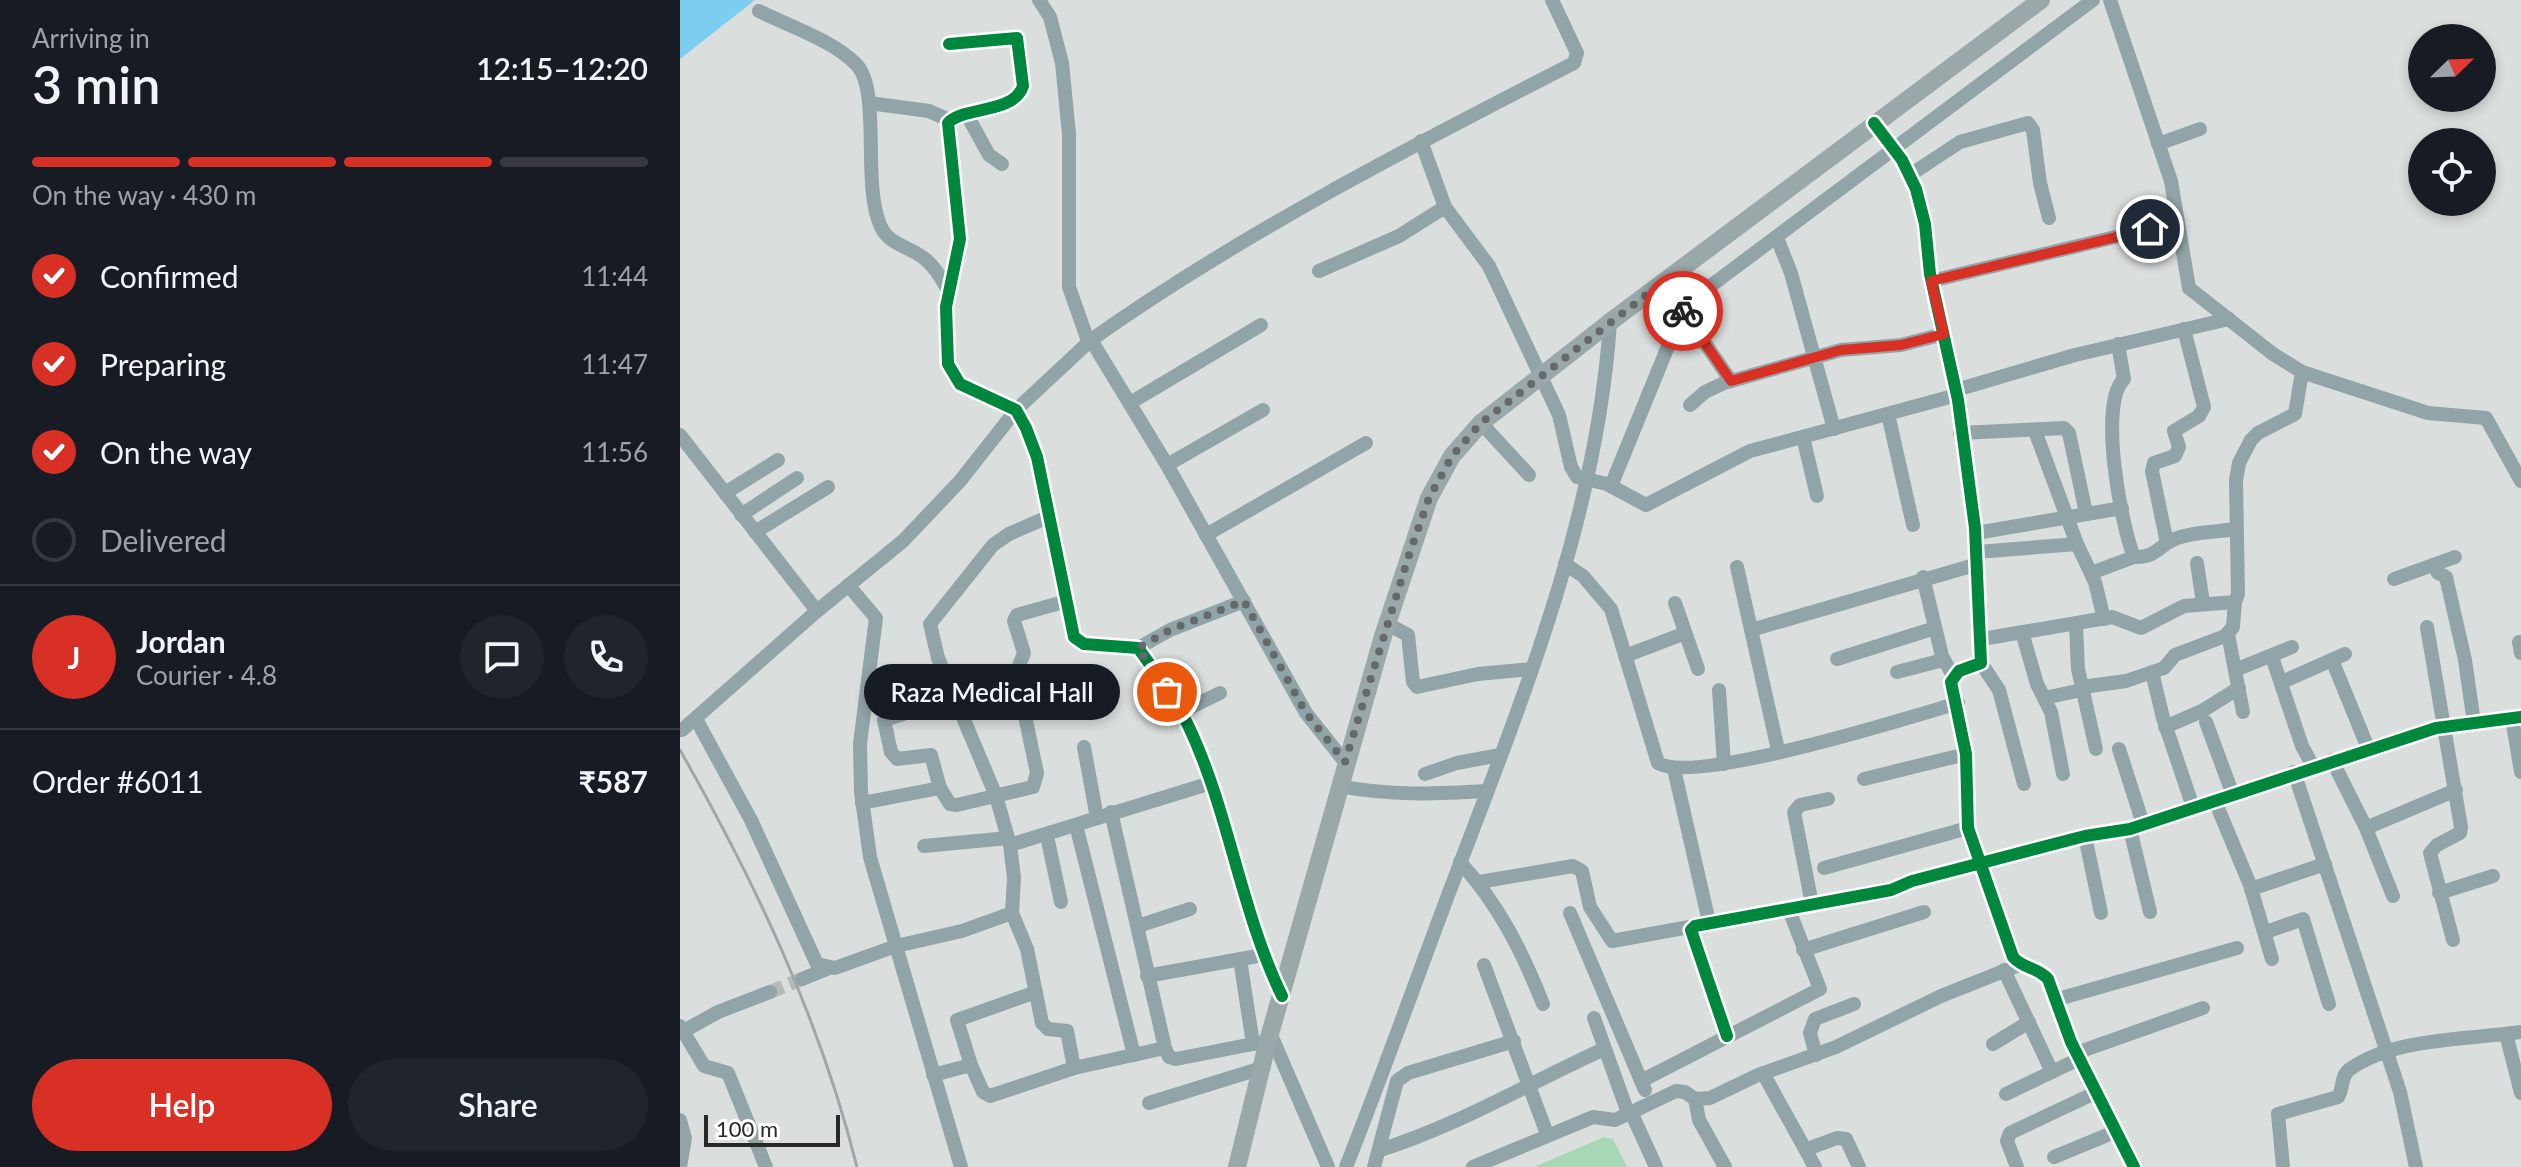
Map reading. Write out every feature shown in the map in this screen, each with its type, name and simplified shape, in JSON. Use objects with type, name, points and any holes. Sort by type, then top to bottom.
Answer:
[{"type":"main road","points":[[1237,1167],[1262,1068],[1264,1040],[1282,996],[1345,762],[1429,498],[1452,456],[1481,423],[1539,376],[2041,0]]},
{"type":"street","points":[[1039,0],[1050,17],[1062,63],[1069,134],[1069,287],[1089,340],[1167,465],[1306,713],[1345,762]]},
{"type":"street","points":[[682,730],[927,519],[1016,410],[1089,340],[1175,284],[1421,141],[1574,63],[1577,53],[1552,0]]},
{"type":"street","points":[[1681,308],[2093,0]]},
{"type":"street","points":[[2110,0],[2171,181],[2189,288],[2302,372],[2428,413],[2486,418],[2521,481]]},
{"type":"street","points":[[759,11],[856,64],[866,77],[870,172],[881,229],[927,260],[950,294]]},
{"type":"street","points":[[869,103],[929,111],[949,120],[1020,94],[1020,44],[1017,38],[1011,36],[949,44]]},
{"type":"street","points":[[967,115],[989,155],[1002,164]]},
{"type":"street","points":[[949,120],[960,239],[950,294],[945,349],[953,375],[975,394],[1016,410],[1037,457],[1070,628],[1079,642],[1138,648],[1170,630],[1244,601]]},
{"type":"street","points":[[1874,123],[1910,175],[1925,224],[1931,281],[1957,393],[1960,433],[1976,533],[1981,663],[1999,690],[2024,784]]},
{"type":"street","points":[[1910,175],[1960,142],[2028,123],[2032,126],[2040,183],[2049,218]]},
{"type":"street","points":[[2158,144],[2200,129]]},
{"type":"street","points":[[1421,141],[1445,207],[1489,266],[1559,415],[1573,474],[1611,486],[1646,505],[1750,451],[1888,414],[2118,344],[2229,319]]},
{"type":"street","points":[[1319,271],[1399,236],[1445,207]]},
{"type":"street","points":[[1931,281],[2178,222]]},
{"type":"street","points":[[1777,238],[1791,273],[1834,429]]},
{"type":"street","points":[[1663,282],[1731,381]]},
{"type":"street","points":[[1611,486],[1671,339],[1691,321]]},
{"type":"street","points":[[1346,1167],[1487,791],[1565,564],[1605,390],[1610,322]]},
{"type":"street","points":[[1130,403],[1261,325]]},
{"type":"street","points":[[2167,543],[2152,471],[2154,463],[2175,456],[2179,447],[2174,431],[2199,416],[2204,407],[2184,329]]},
{"type":"street","points":[[1690,405],[1705,392],[1731,381],[1854,347],[1901,345],[1944,334]]},
{"type":"street","points":[[2118,344],[2124,379],[2114,394],[2111,425],[2122,508],[2134,557]]},
{"type":"street","points":[[2044,698],[2126,681],[2164,668],[2175,655],[2228,634],[2233,627],[2238,594],[2236,529],[2239,463],[2258,433],[2295,414],[2302,372]]},
{"type":"street","points":[[1167,465],[1263,410]]},
{"type":"street","points":[[1888,414],[1913,525]]},
{"type":"street","points":[[1481,423],[1529,475]]},
{"type":"street","points":[[1960,433],[2064,428],[2069,433],[2086,513]]},
{"type":"street","points":[[2035,431],[2091,573],[2104,619]]},
{"type":"street","points":[[680,435],[817,611]]},
{"type":"street","points":[[1803,437],[1817,496]]},
{"type":"street","points":[[1206,535],[1366,443]]},
{"type":"street","points":[[725,493],[778,460]]},
{"type":"street","points":[[741,515],[797,478]]},
{"type":"street","points":[[755,532],[828,487]]},
{"type":"street","points":[[1976,533],[2122,508]]},
{"type":"street","points":[[1048,517],[1009,534],[993,545],[930,624],[941,666],[996,796],[1009,842],[1014,878],[1012,913],[1026,943],[1044,1027],[1067,1031],[1074,1068]]},
{"type":"street","points":[[2091,573],[2134,557],[2158,554],[2167,543],[2236,529]]},
{"type":"street","points":[[1751,630],[1977,558],[2077,544]]},
{"type":"street","points":[[2394,579],[2455,557]]},
{"type":"street","points":[[2197,563],[2203,603]]},
{"type":"street","points":[[1565,564],[1583,576],[1606,601],[1615,618],[1658,763],[1674,769],[1724,764],[1958,703]]},
{"type":"street","points":[[2434,565],[2438,573],[2446,577],[2465,660],[2474,723]]},
{"type":"street","points":[[1737,567],[1778,750]]},
{"type":"street","points":[[1923,577],[1943,660],[1953,676]]},
{"type":"street","points":[[848,585],[873,612],[877,625],[860,744],[862,803],[870,857],[961,1167]]},
{"type":"street","points":[[903,714],[883,722],[891,752],[897,759],[931,755],[940,788],[952,805],[1028,790],[1036,783],[1016,673],[1024,657],[1015,617],[1067,601]]},
{"type":"street","points":[[1982,639],[2104,619],[2121,618],[2141,628],[2184,606],[2235,602]]},
{"type":"street","points":[[1675,603],[1683,634],[1698,669]]},
{"type":"street","points":[[1387,624],[1408,635],[1413,682],[1417,687],[1478,674],[1531,669]]},
{"type":"street","points":[[2076,625],[2082,688],[2096,749]]},
{"type":"street","points":[[2427,627],[2447,726],[2460,833],[2437,845],[2430,853],[2453,940]]},
{"type":"street","points":[[1837,659],[1935,628]]},
{"type":"street","points":[[2022,632],[2051,712],[2063,774]]},
{"type":"street","points":[[1625,656],[1683,634]]},
{"type":"street","points":[[2228,634],[2243,712]]},
{"type":"street","points":[[2235,670],[2292,647]]},
{"type":"street","points":[[1138,648],[1181,712],[1211,783],[1263,955],[1282,996]]},
{"type":"street","points":[[2272,657],[2296,731],[2313,766]]},
{"type":"street","points":[[2282,682],[2338,657],[2368,748]]},
{"type":"street","points":[[1897,672],[1943,660]]},
{"type":"street","points":[[1981,663],[1953,676],[1951,682],[1958,703],[1966,754],[1968,828],[2013,957],[2019,965]]},
{"type":"street","points":[[2152,672],[2165,727],[2193,807]]},
{"type":"street","points":[[2165,727],[2202,711],[2239,688]]},
{"type":"street","points":[[1719,690],[1724,764]]},
{"type":"street","points":[[1181,712],[1220,693]]},
{"type":"street","points":[[1479,882],[1578,867],[1590,907],[1612,941],[1891,890],[2085,836],[2136,827],[2294,772],[2447,726],[2516,718],[2521,772]]},
{"type":"street","points":[[696,719],[770,857],[812,957],[827,969]]},
{"type":"street","points":[[2206,722],[2233,795]]},
{"type":"street","points":[[1084,747],[1138,926],[1147,976],[1169,1057],[1176,1059],[1264,1040]]},
{"type":"street","points":[[2119,749],[2150,912]]},
{"type":"street","points":[[1864,779],[1966,754]]},
{"type":"street","points":[[1425,774],[1500,755]]},
{"type":"street","points":[[2332,760],[2366,828],[2393,896]]},
{"type":"street","points":[[1674,769],[1702,924]]},
{"type":"street","points":[[2294,772],[2400,1092],[2416,1167]]},
{"type":"street","points":[[924,846],[1009,842],[1047,836],[1104,815],[1211,783]]},
{"type":"street","points":[[1339,786],[1376,794],[1412,796],[1487,791]]},
{"type":"street","points":[[862,803],[940,788]]},
{"type":"street","points":[[2366,828],[2456,790]]},
{"type":"street","points":[[1812,904],[1794,812],[1800,805],[1828,799]]},
{"type":"street","points":[[2215,801],[2251,889],[2272,959]]},
{"type":"street","points":[[1076,825],[1104,925],[1134,1055]]},
{"type":"street","points":[[1824,868],[1968,828]]},
{"type":"street","points":[[1047,836],[1061,902]]},
{"type":"street","points":[[2085,836],[2101,913]]},
{"type":"street","points":[[1460,862],[1479,882],[1512,934],[1543,1004]]},
{"type":"street","points":[[2251,889],[2325,864]]},
{"type":"street","points":[[2439,893],[2493,876]]},
{"type":"street","points":[[1138,926],[1190,909]]},
{"type":"street","points":[[1641,1081],[1820,989],[1789,910]]},
{"type":"street","points":[[1803,950],[1924,912]]},
{"type":"street","points":[[802,979],[896,946],[962,931],[1012,913]]},
{"type":"street","points":[[1570,913],[1650,1102]]},
{"type":"street","points":[[2266,932],[2303,919],[2329,1004]]},
{"type":"street","points":[[1702,924],[1691,930],[1727,1036]]},
{"type":"street","points":[[2058,999],[2237,948]]},
{"type":"street","points":[[1147,976],[1263,955]]},
{"type":"street","points":[[1240,959],[1264,1040],[1328,1167]]},
{"type":"street","points":[[1484,965],[1547,1134]]},
{"type":"street","points":[[1473,1167],[1593,1117],[1615,1120],[1681,1091],[1695,1099],[1710,1098],[1763,1073],[1816,1055],[2019,965],[2041,971],[2058,999],[2078,1056],[2134,1167]]},
{"type":"street","points":[[2004,970],[2052,1072]]},
{"type":"street","points":[[766,1167],[728,1073],[704,1066],[681,1030],[770,992]]},
{"type":"street","points":[[1036,992],[957,1020],[971,1065],[983,1092],[990,1096],[1074,1068],[1165,1048]]},
{"type":"street","points":[[1816,1055],[1810,1033],[1815,1019],[1854,1004]]},
{"type":"street","points":[[2006,1094],[2078,1056],[2203,1008]]},
{"type":"street","points":[[1594,1018],[1630,1112],[1656,1167]]},
{"type":"street","points":[[1993,1044],[2029,1022]]},
{"type":"street","points":[[2282,1167],[2278,1114],[2338,1097],[2344,1074],[2350,1068],[2387,1053],[2513,1033],[2521,1093]]},
{"type":"street","points":[[1374,1167],[1394,1088],[1403,1076],[1514,1041]]},
{"type":"street","points":[[1380,1150],[1482,1111],[1529,1083],[1604,1049]]},
{"type":"street","points":[[933,1075],[971,1065]]},
{"type":"street","points":[[1149,1103],[1262,1068]]},
{"type":"street","points":[[1763,1073],[1815,1167]]},
{"type":"street","points":[[2017,1167],[2007,1141],[2010,1133],[2097,1092]]},
{"type":"street","points":[[1695,1099],[1699,1120],[1725,1167]]},
{"type":"street","points":[[680,1120],[685,1138],[680,1167]]},
{"type":"street","points":[[2054,1157],[2117,1131]]},
{"type":"street","points":[[1807,1149],[1846,1139],[1859,1167]]},
{"type":"green space","points":[[1604,1137],[1613,1139],[1627,1167],[1534,1167]]},
{"type":"water","points":[[680,0],[755,0],[680,59]]},
{"type":"tunnel","points":[[770,992],[802,979]]},
{"type":"railway","points":[[680,750],[734,850],[783,952],[824,1058],[857,1167]]},
{"type":"cycle path","points":[[949,44],[1017,38],[1023,86],[1018,95],[1000,106],[965,114],[948,123],[960,239],[946,307],[948,364],[960,384],[1016,410],[1026,428],[1037,457],[1074,637],[1084,644],[1138,648],[1184,716],[1214,791],[1255,929],[1282,996]]},
{"type":"cycle path","points":[[1874,123],[1902,160],[1916,189],[1925,224],[1930,274],[1958,400],[1975,528],[1981,663],[1959,671],[1951,682],[1966,754],[1968,828],[2013,957],[2048,979],[2071,1042],[2134,1167]]},
{"type":"cycle path","points":[[1727,1036],[1691,930],[1695,926],[1891,890],[1912,881],[2085,836],[2130,829],[2436,728],[2521,717]]},
{"type":"way so far","points":[[1167,692],[1138,648],[1170,630],[1244,601],[1306,713],[1345,762],[1410,552],[1429,498],[1452,456],[1481,423],[1663,282],[1683,311]]},
{"type":"place","name":"Raza Medical Hall","points":[[1167,692]]},
{"type":"route","points":[[1683,311],[1731,381],[1854,347],[1901,345],[1944,334],[1931,281],[2150,229]]}]
